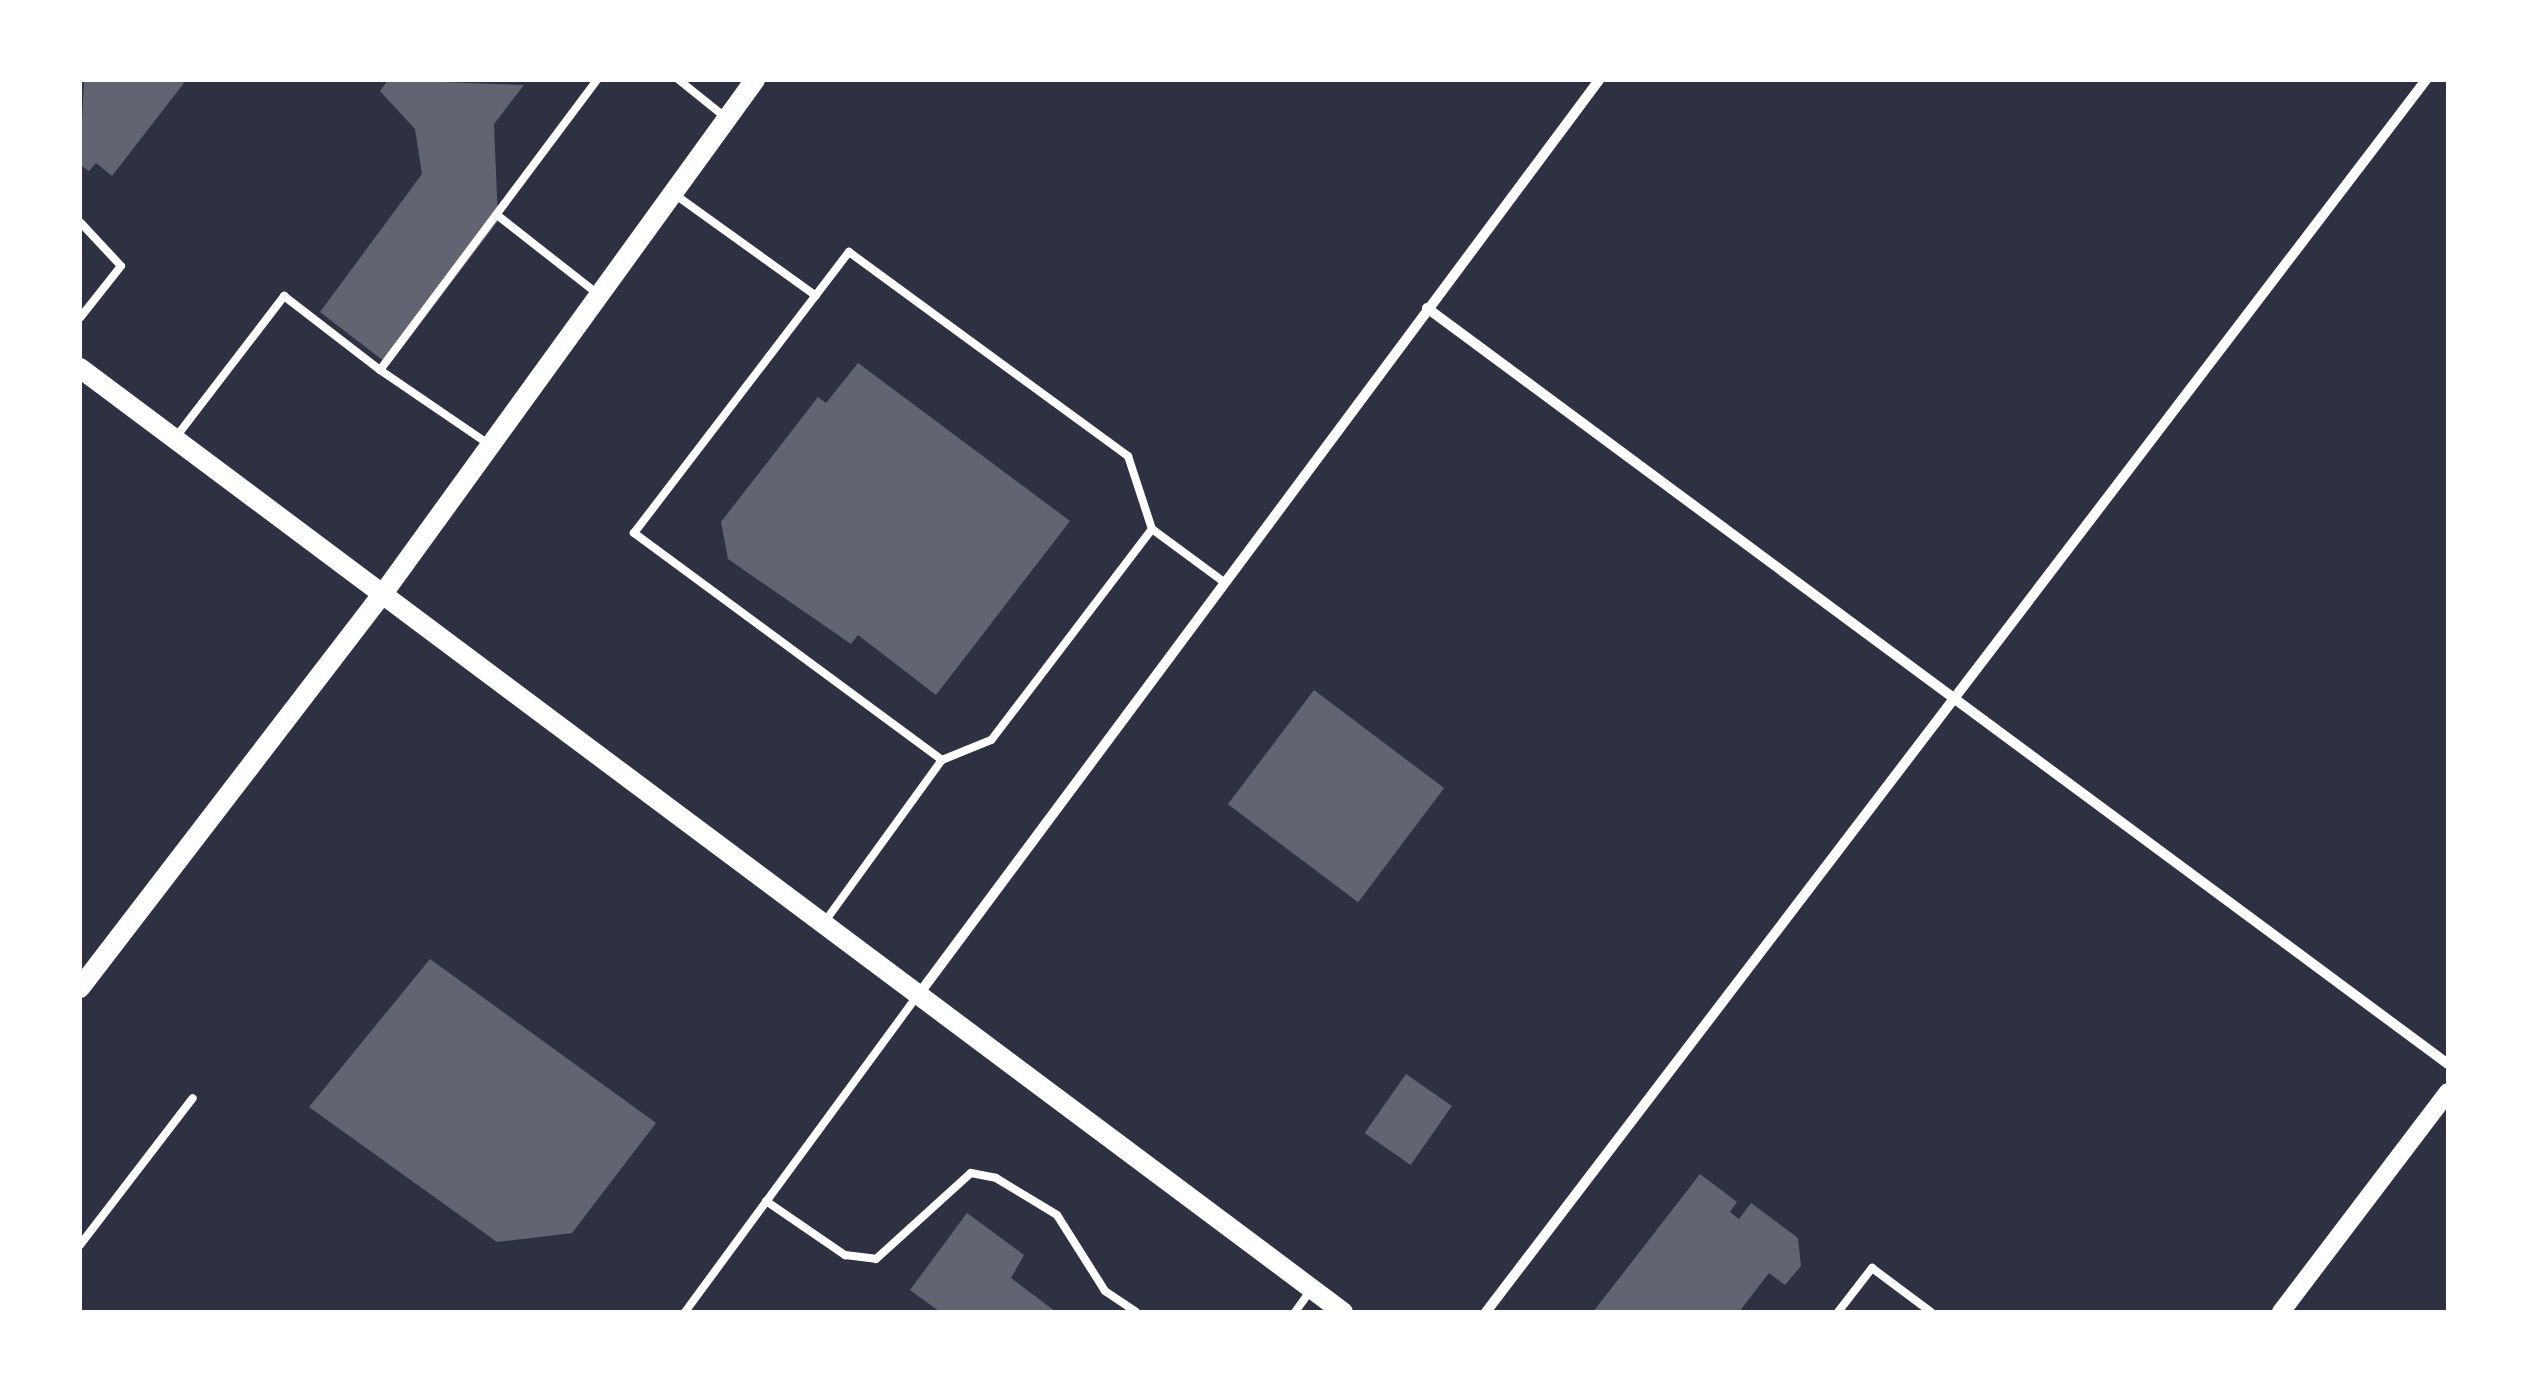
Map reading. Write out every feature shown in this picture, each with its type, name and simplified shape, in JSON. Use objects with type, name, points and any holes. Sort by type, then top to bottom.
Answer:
[{"type":"main road","points":[[80,988],[382,595],[755,80]]},
{"type":"main road","points":[[80,368],[382,595],[922,990],[1343,1312]]},
{"type":"street","points":[[922,990],[1599,80]]},
{"type":"street","points":[[1486,1312],[1950,695],[2426,80]]},
{"type":"street","points":[[1427,308],[2448,1064]]},
{"type":"street","points":[[2281,1312],[2448,1092]]},
{"type":"lane","points":[[380,370],[598,80]]},
{"type":"lane","points":[[678,80],[728,118]]},
{"type":"lane","points":[[673,193],[816,296]]},
{"type":"lane","points":[[497,214],[599,294]]},
{"type":"lane","points":[[80,222],[121,266],[80,318]]},
{"type":"lane","points":[[942,760],[634,533],[849,252],[1128,456],[1152,529],[1224,582]]},
{"type":"lane","points":[[174,439],[284,296],[380,370],[490,445]]},
{"type":"lane","points":[[826,920],[942,760],[991,740],[1152,529]]},
{"type":"lane","points":[[685,1312],[922,990]]},
{"type":"lane","points":[[80,1245],[194,1098]]},
{"type":"lane","points":[[766,1201],[845,1256],[876,1259],[971,1173],[996,1178],[1057,1215],[1105,1290],[1136,1312]]},
{"type":"lane","points":[[1838,1312],[1872,1268],[1932,1312]]},
{"type":"lane","points":[[1295,1312],[1313,1288]]},
{"type":"building","points":[[84,80],[184,83],[112,176],[96,163],[89,171],[80,165]]},
{"type":"building","points":[[388,80],[524,85],[494,124],[498,221],[389,365],[320,312],[422,174],[415,129],[380,91]]},
{"type":"building","points":[[858,363],[1070,521],[936,695],[858,635],[851,644],[728,559],[721,522],[818,397],[826,403]]},
{"type":"building","points":[[1314,690],[1444,788],[1358,902],[1228,804]]},
{"type":"building","points":[[430,959],[656,1123],[572,1233],[497,1242],[309,1107]]},
{"type":"building","points":[[1406,1074],[1452,1106],[1411,1165],[1365,1133]]},
{"type":"building","points":[[1700,1174],[1737,1202],[1730,1212],[1739,1219],[1751,1203],[1798,1238],[1801,1266],[1785,1285],[1769,1273],[1739,1312],[1593,1312]]},
{"type":"building","points":[[967,1213],[1024,1255],[1011,1278],[1056,1312],[940,1312],[910,1290]]}]
